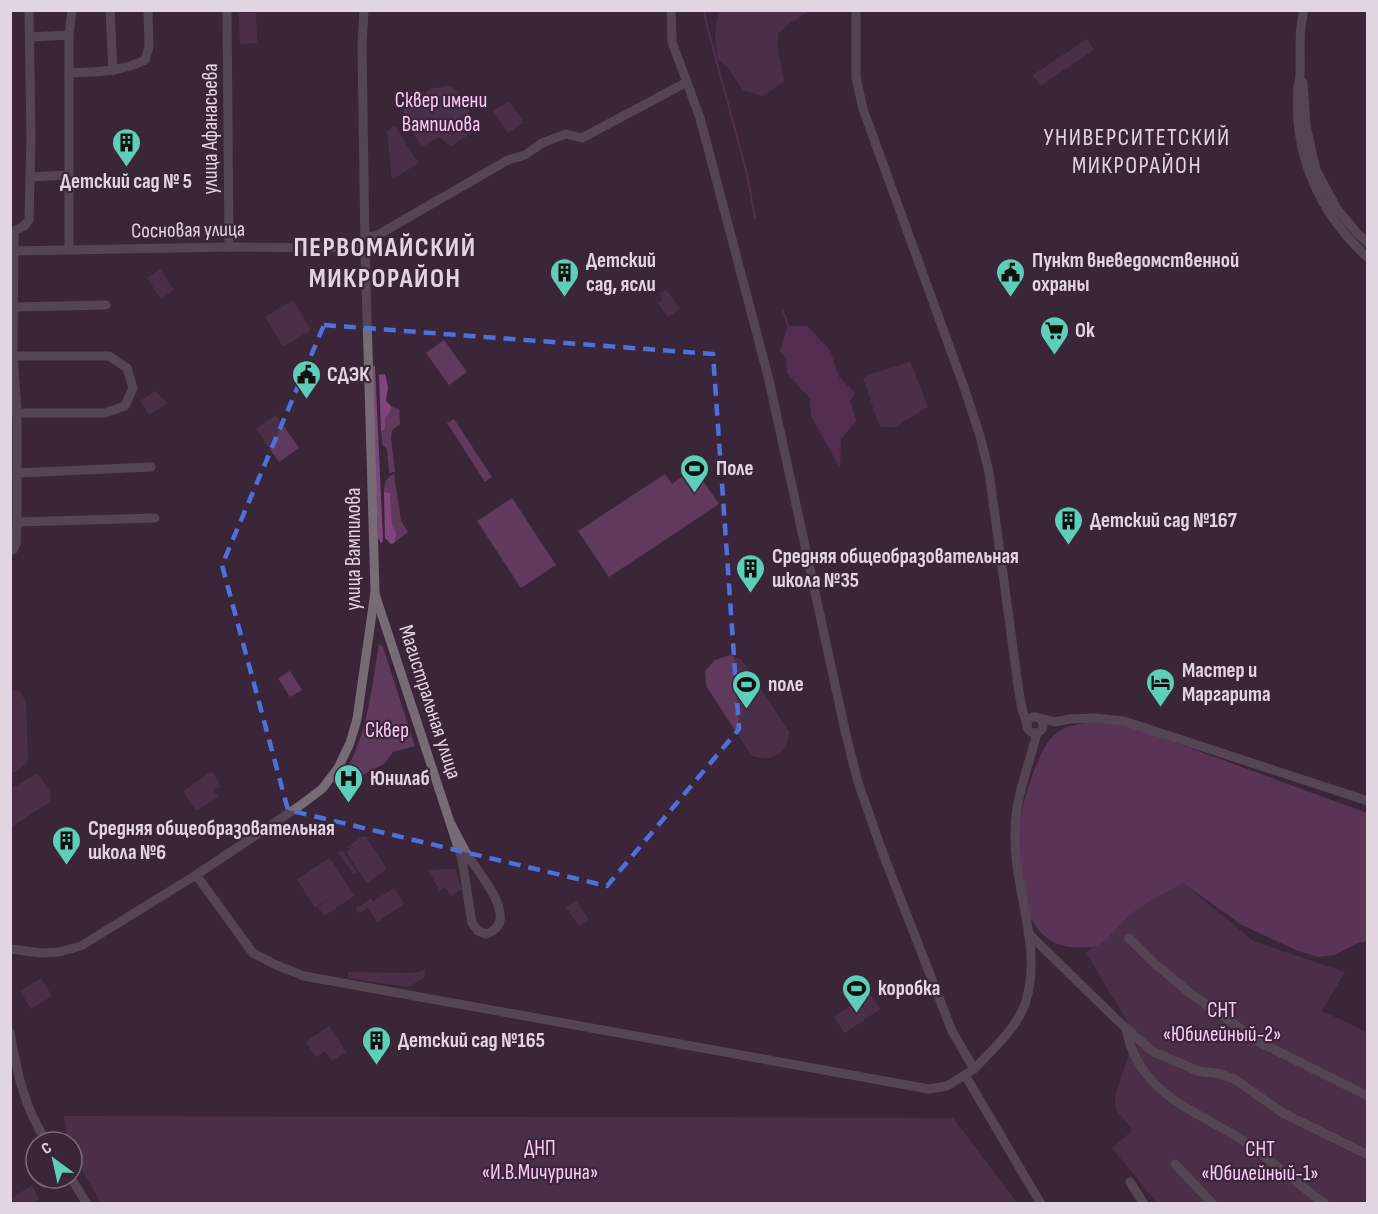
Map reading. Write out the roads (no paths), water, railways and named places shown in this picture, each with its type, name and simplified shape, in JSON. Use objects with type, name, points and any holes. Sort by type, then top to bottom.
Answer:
[{"type":"street","points":[[12,551],[16,544],[17,473],[12,233],[28,220],[29,10]]},
{"type":"street","points":[[69,250],[69,35],[72,10]]},
{"type":"street","points":[[110,10],[113,71]]},
{"type":"street","points":[[69,73],[113,71],[134,66],[145,60],[149,47],[148,10]]},
{"type":"street","name":"улица Афанасьева","points":[[227,10],[229,247]]},
{"type":"street","name":"улица Вампилова","points":[[10,949],[41,953],[59,952],[81,946],[196,874],[322,789],[338,768],[350,743],[357,719],[375,592],[365,248],[362,45],[364,10]]},
{"type":"street","points":[[671,10],[672,42],[700,118],[769,380],[858,782],[952,1031],[974,1069]]},
{"type":"street","points":[[856,10],[856,77],[863,109],[964,387],[989,472],[1020,700],[1034,729]]},
{"type":"street","points":[[1304,10],[1299,36],[1300,135],[1313,185],[1340,228],[1368,258]]},
{"type":"street","points":[[30,36],[69,35]]},
{"type":"street","points":[[1300,77],[1304,83],[1306,126],[1316,170],[1337,209],[1368,243]]},
{"type":"street","points":[[365,237],[376,236],[453,190],[508,160],[525,155],[542,143],[566,134],[582,138],[687,82]]},
{"type":"street","points":[[30,177],[69,175]]},
{"type":"street","name":"Сосновая улица","points":[[12,250],[365,248]]},
{"type":"street","points":[[14,308],[106,305]]},
{"type":"street","points":[[13,356],[109,356],[127,368],[133,388],[125,406],[105,412],[14,413]]},
{"type":"street","points":[[17,473],[151,467]]},
{"type":"street","points":[[17,522],[155,518]]},
{"type":"street","name":"Магистральная улица","points":[[375,592],[464,864],[472,923],[478,931],[486,934],[494,932],[500,924],[501,914],[497,903],[452,824]]},
{"type":"street","points":[[368,640],[374,633],[380,632],[390,641]]},
{"type":"street","points":[[1020,700],[1039,717],[1044,725],[1034,729]]},
{"type":"street","points":[[196,874],[253,952],[276,965],[304,976],[929,1089],[947,1086],[974,1069],[1010,1030],[1025,1005],[1031,955],[1015,858],[1017,810],[1032,755],[1034,729],[1030,719],[1039,717],[1055,722]]},
{"type":"street","points":[[1034,729],[1069,719],[1094,718],[1124,722],[1368,801]]},
{"type":"street","points":[[1028,933],[1125,1028],[1152,1051],[1198,1071],[1221,1074],[1234,1079],[1283,1113],[1368,1155]]},
{"type":"street","points":[[1129,938],[1191,994],[1261,1043],[1368,1096]]},
{"type":"street","points":[[1125,1028],[1135,1060],[1166,1094],[1205,1120],[1242,1140],[1325,1203]]},
{"type":"street","points":[[10,1032],[22,1092],[40,1130]]},
{"type":"street","points":[[965,1075],[1041,1203]]},
{"type":"street","points":[[1175,1164],[1213,1203]]},
{"type":"street","points":[[1130,1182],[1144,1203]]},
{"type":"street","points":[[79,1190],[87,1203]]},
{"type":"waterway","points":[[705,10],[705,18],[747,174],[755,218]]},
{"type":"waterway","points":[[783,310],[788,326]]},
{"type":"place","name":"Детский сад № 5","points":[[126,168]]},
{"type":"place","name":"Детский сад, ясли","points":[[565,298]]},
{"type":"place","name":"Пункт вневедомственной охраны","points":[[1011,298]]},
{"type":"place","name":"Ok","points":[[1054,356]]},
{"type":"place","name":"СДЭК","points":[[306,400]]},
{"type":"place","name":"Поле","points":[[695,494]]},
{"type":"place","name":"Детский сад №167","points":[[1069,546]]},
{"type":"place","name":"Средняя общеобразовательная школа №35","points":[[751,594]]},
{"type":"place","name":"Мастер и Маргарита","points":[[1161,708]]},
{"type":"place","name":"поле","points":[[747,710]]},
{"type":"place","name":"Юнилаб","points":[[349,804]]},
{"type":"place","name":"Средняя общеобразовательная школа №6","points":[[67,866]]},
{"type":"place","name":"коробка","points":[[857,1014]]},
{"type":"place","name":"Детский сад №165","points":[[377,1066]]},
{"type":"district","name":"УНИВЕРСИТЕТСКИЙ МИКРОРАЙОН","points":[[1137,151]]},
{"type":"district","name":"ПЕРВОМАЙСКИЙ МИКРОРАЙОН","points":[[385,264]]},
{"type":"park label","name":"Сквер имени Вампилова","points":[[441,112]]},
{"type":"park label","name":"Сквер","points":[[387,730]]},
{"type":"park label","name":"СНТ «Юбилейный-2»","points":[[1222,1022]]},
{"type":"park label","name":"ДНП «И.В.Мичурина»","points":[[540,1160]]},
{"type":"park label","name":"СНТ «Юбилейный-1»","points":[[1260,1161]]}]
